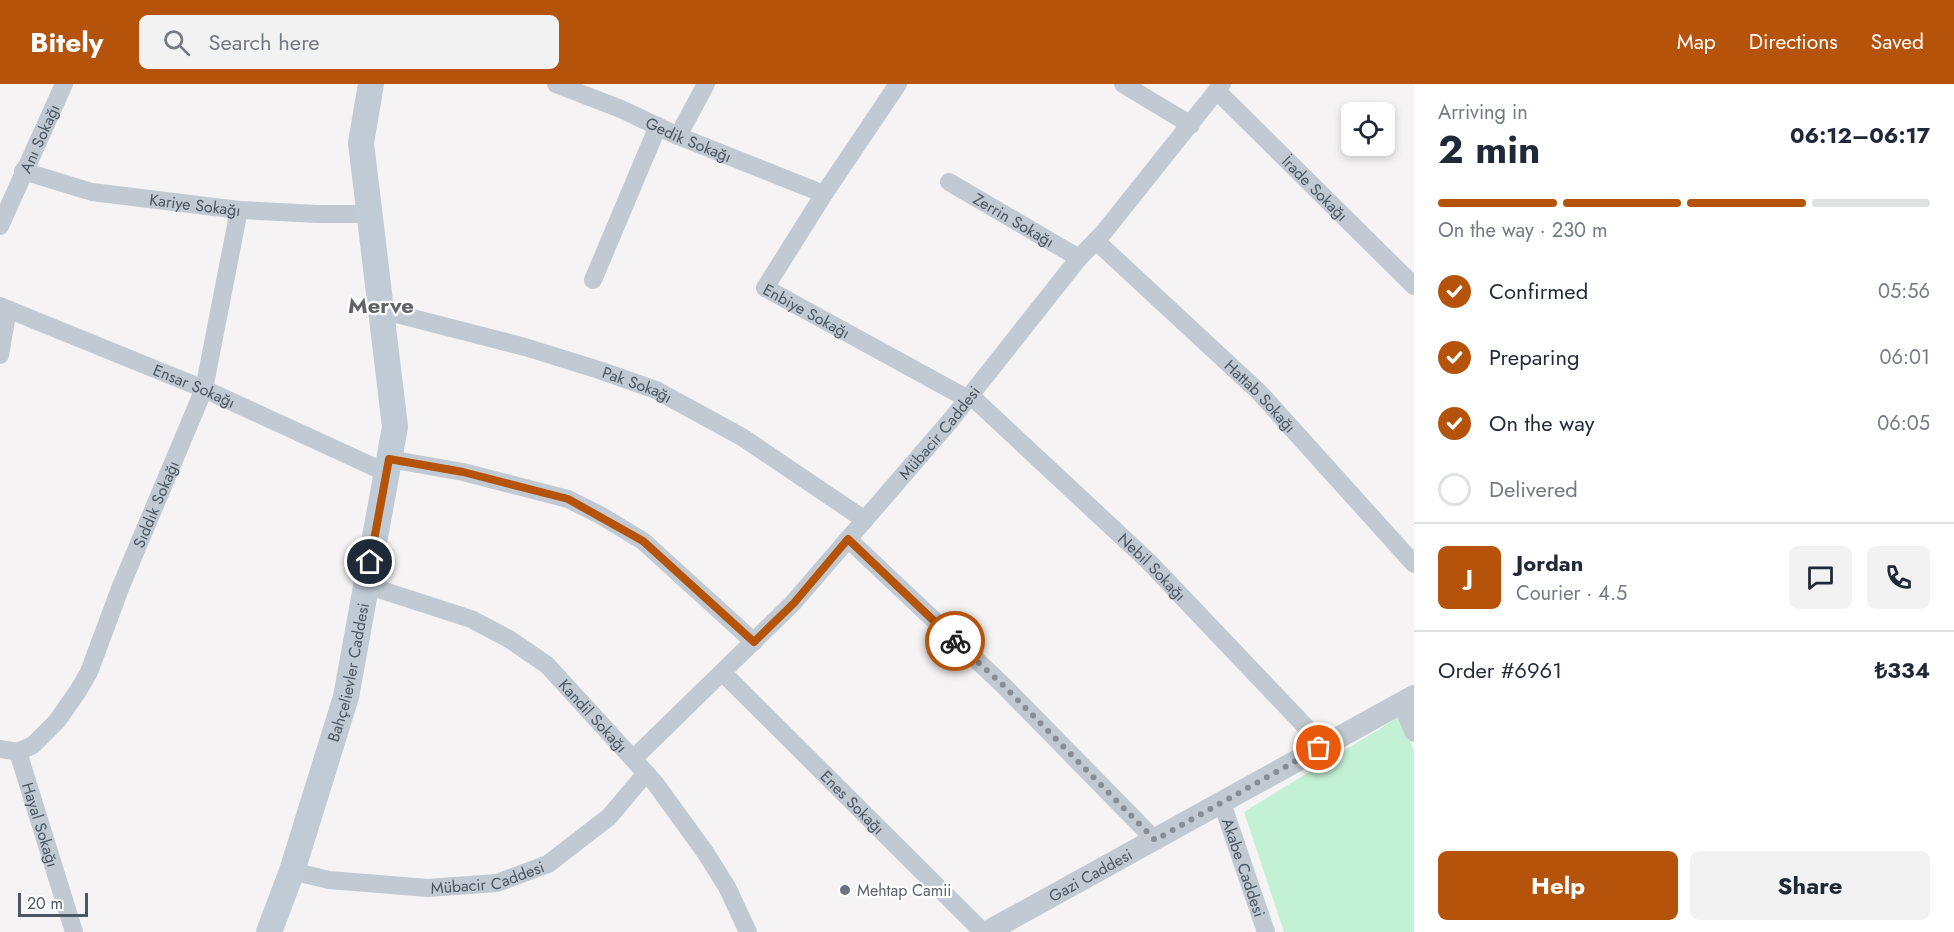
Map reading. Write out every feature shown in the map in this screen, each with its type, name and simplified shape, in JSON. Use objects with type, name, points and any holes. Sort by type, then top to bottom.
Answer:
[{"type":"main road","name":"Bahçelievler Caddesi","points":[[269,932],[292,871],[346,697],[395,427],[361,143],[371,84]]},
{"type":"street","name":"Anı Sokağı","points":[[0,226],[64,84]]},
{"type":"street","name":"Gedik Sokağı","points":[[556,84],[575,87],[678,136],[824,194]]},
{"type":"street","points":[[678,136],[706,84]]},
{"type":"street","name":"Enbiye Sokağı","points":[[898,84],[824,194],[765,288],[969,398]]},
{"type":"street","points":[[1123,84],[1191,125]]},
{"type":"street","name":"Mübacir Caddesi","points":[[633,759],[794,603],[969,398],[1079,258],[1096,241],[1220,88]]},
{"type":"street","name":"İrade Sokağı","points":[[1220,88],[1413,281]]},
{"type":"street","points":[[592,280],[658,126]]},
{"type":"street","name":"Kariye Sokağı","points":[[24,171],[92,192],[238,210],[370,214]]},
{"type":"street","name":"Zerrin Sokağı","points":[[949,182],[1079,258]]},
{"type":"street","name":"Sıddık Sokağı","points":[[9,750],[33,745],[57,721],[89,672],[121,586],[204,389],[238,210]]},
{"type":"street","name":"Hattab Sokağı","points":[[1096,241],[1259,392],[1414,564]]},
{"type":"street","points":[[0,355],[4,308]]},
{"type":"street","name":"Ensar Sokağı","points":[[4,308],[388,466],[463,472],[568,499],[643,541],[754,642]]},
{"type":"street","name":"Pak Sokağı","points":[[381,310],[525,347],[656,390],[742,437],[865,520]]},
{"type":"street","name":"Nebil Sokağı","points":[[969,398],[1148,561],[1324,746]]},
{"type":"street","points":[[848,539],[1004,686],[1155,840]]},
{"type":"street","name":"Kandil Sokağı","points":[[366,585],[471,619],[518,645],[547,665],[646,773],[705,852],[727,887],[748,932]]},
{"type":"street","name":"Enes Sokağı","points":[[723,673],[985,932]]},
{"type":"street","points":[[1407,699],[1414,733]]},
{"type":"street","name":"Gazi Caddesi","points":[[985,932],[1407,699]]},
{"type":"street","name":"Hayal Sokağı","points":[[9,750],[74,932]]},
{"type":"street","name":"Mübacir Caddesi","points":[[292,871],[329,880],[428,888],[497,883],[548,864],[609,818],[646,773]]},
{"type":"street","name":"Akabe Caddesi","points":[[1222,803],[1266,932]]},
{"type":"green space","points":[[1399,717],[1414,751],[1414,932],[1284,932],[1244,812]]},
{"type":"way so far","points":[[955,641],[1004,686],[1155,840],[1319,748]]},
{"type":"place","name":"Mehtap Camii","points":[[845,890]]},
{"type":"district","name":"Merve","points":[[381,305]]},
{"type":"route","points":[[370,562],[389,459],[463,472],[568,499],[600,515],[643,541],[754,642],[794,603],[848,539],[955,641]]}]
